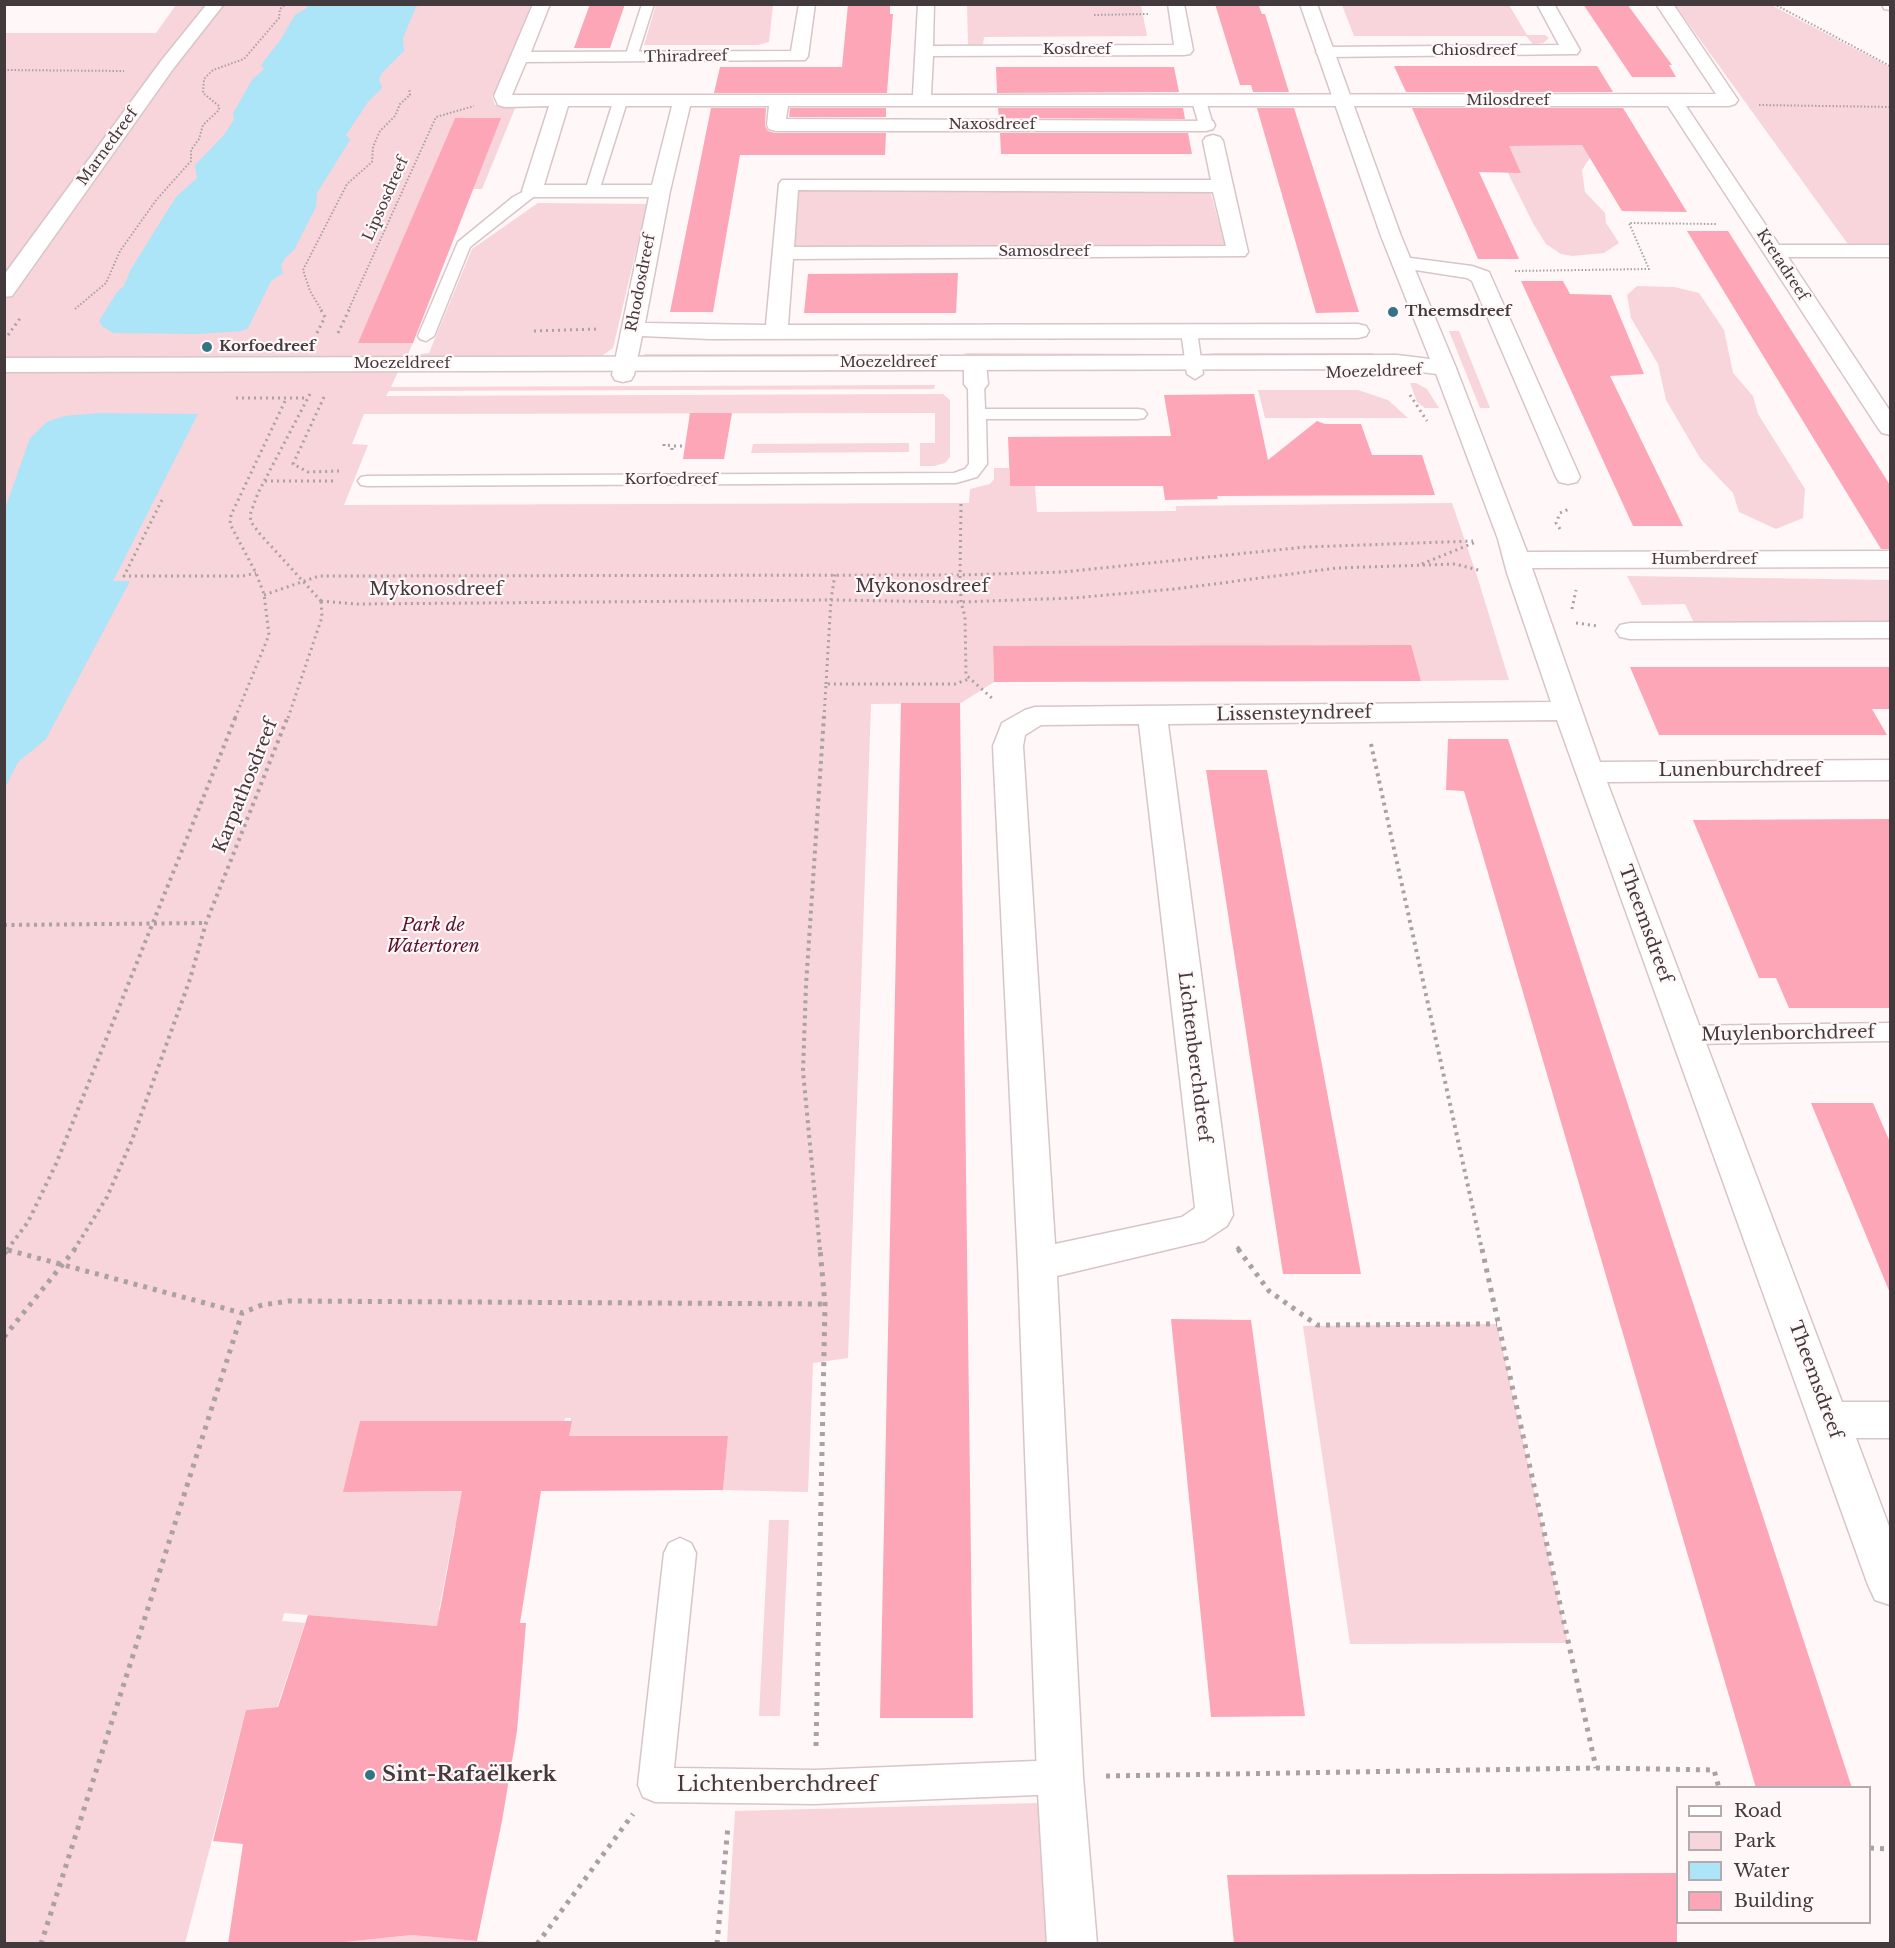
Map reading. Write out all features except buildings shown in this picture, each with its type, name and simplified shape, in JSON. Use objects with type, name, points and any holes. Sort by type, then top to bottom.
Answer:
[{"type":"street","name":"Marnedreef","points":[[4,291],[167,65],[216,4]]},
{"type":"street","points":[[504,99],[542,4]]},
{"type":"street","name":"Thiradreef","points":[[521,57],[799,56],[807,4]]},
{"type":"street","points":[[922,100],[926,4]]},
{"type":"street","name":"Theemsdreef","points":[[1308,4],[1341,101],[1445,368],[1518,566],[1589,772],[1890,1585]]},
{"type":"street","name":"Chiosdreef","points":[[1325,52],[1571,50],[1545,4]]},
{"type":"street","points":[[1664,4],[1729,100]]},
{"type":"street","name":"Kosdreef","points":[[924,51],[1184,50],[1176,9]]},
{"type":"street","name":"Naxosdreef","points":[[504,99],[560,102],[1341,101]]},
{"type":"street","name":"Milosdreef","points":[[1341,101],[1729,100]]},
{"type":"street","name":"Naxosdreef","points":[[779,101],[777,125],[1210,133]]},
{"type":"street","name":"Kretadreef","points":[[1674,101],[1890,428]]},
{"type":"street","points":[[560,102],[532,191],[660,191]]},
{"type":"street","name":"Rhodosdreef","points":[[625,369],[660,191],[682,102]]},
{"type":"street","name":"Samosdreef","points":[[783,253],[1238,252],[1210,133]]},
{"type":"street","points":[[776,332],[789,184],[1222,186]]},
{"type":"street","points":[[1772,251],[1890,251]]},
{"type":"street","points":[[1403,263],[1472,272],[1480,277],[1568,477]]},
{"type":"street","name":"Moezeldreef","points":[[632,329],[659,332],[1358,331]]},
{"type":"street","name":"Moezeldreef","points":[[4,365],[976,374],[1194,369],[1402,374],[1445,368]]},
{"type":"street","name":"Moezeldreef","points":[[4,379],[319,392],[625,369]]},
{"type":"street","name":"Humberdreef","points":[[1518,566],[1890,559]]},
{"type":"street","points":[[1630,631],[1890,630]]},
{"type":"street","name":"Lissensteyndreef","points":[[1022,722],[1035,716],[1567,711]]},
{"type":"street","name":"Lichtenberchdreef","points":[[1152,715],[1214,1215]]},
{"type":"street","points":[[1022,722],[1012,730],[1008,746],[1037,1264],[1060,1777],[1072,1944]]},
{"type":"street","name":"Lunenburchdreef","points":[[1589,772],[1890,770]]},
{"type":"street","points":[[1037,1264],[1191,1230],[1214,1215]]},
{"type":"street","points":[[1830,1420],[1890,1420]]},
{"type":"lane","points":[[631,57],[648,4]]},
{"type":"lane","points":[[1199,101],[1210,133]]},
{"type":"lane","points":[[592,191],[621,102]]},
{"type":"lane","points":[[426,336],[463,245],[532,191]]},
{"type":"lane","points":[[1189,331],[1194,369]]},
{"type":"lane","points":[[956,478],[971,473],[978,464],[976,374]]},
{"type":"lane","points":[[978,414],[1137,414]]},
{"type":"lane","name":"Korfoedreef","points":[[367,481],[956,478]]},
{"type":"lane","name":"Muylenborchdreef","points":[[1686,1035],[1890,1032]]},
{"type":"lane","name":"Lichtenberchdreef","points":[[680,1553],[655,1785],[815,1787],[1060,1777]]},
{"type":"path","points":[[75,309],[106,283],[120,250],[157,199],[191,161],[191,150],[199,139],[203,125],[219,110],[219,106],[203,93],[204,79],[213,70],[244,59],[279,18],[280,9],[286,4]]},
{"type":"path","points":[[1774,4],[1890,66]]},
{"type":"path","points":[[1095,15],[1176,9]]},
{"type":"path","points":[[4,70],[134,71]]},
{"type":"path","points":[[315,337],[325,317],[310,291],[303,270],[347,184],[372,162],[373,147],[380,131],[395,116],[400,104],[410,95],[409,88]]},
{"type":"path","name":"Lipsosdreef","points":[[334,340],[436,117],[504,99]]},
{"type":"path","points":[[1729,100],[1745,105],[1890,107]]},
{"type":"path","points":[[1472,272],[1649,269],[1629,223],[1755,224]]},
{"type":"path","points":[[319,392],[287,397],[231,515],[230,524],[256,573],[264,596],[269,635],[151,923],[56,1164],[28,1222],[6,1252],[65,1264],[242,1312],[262,1305],[289,1301],[825,1304]]},
{"type":"path","points":[[319,392],[293,464],[308,472],[350,471]]},
{"type":"path","points":[[319,392],[251,508],[251,522],[321,601]]},
{"type":"path","points":[[664,444],[664,446],[672,444]]},
{"type":"path","points":[[956,478],[962,488],[960,575],[965,617],[965,669],[969,679],[1022,722]]},
{"type":"path","points":[[266,481],[367,481]]},
{"type":"path","points":[[162,500],[124,576],[243,576],[256,573]]},
{"type":"path","points":[[264,596],[302,580],[319,576],[960,575],[1063,572],[1305,547],[1480,541],[1421,564]]},
{"type":"path","name":"Mykonosdreef","points":[[321,601],[357,604],[831,600],[962,602],[1084,597],[1175,589],[1337,568],[1455,564],[1496,574],[1518,566]]},
{"type":"path","points":[[815,1787],[825,1304],[803,1071],[807,973],[831,600],[835,574]]},
{"type":"path","name":"Karpathosdreef","points":[[4,1337],[65,1264],[107,1197],[132,1140],[190,979],[206,922],[282,734],[322,617],[321,601]]},
{"type":"path","points":[[826,684],[955,684],[969,679]]},
{"type":"path","points":[[1364,713],[1596,1768]]},
{"type":"path","points":[[4,925],[206,922]]},
{"type":"path","points":[[1214,1215],[1269,1291],[1317,1325],[1497,1324]]},
{"type":"path","points":[[41,1944],[242,1312]]},
{"type":"path","points":[[1060,1777],[1596,1768],[1714,1770],[1718,1786]]},
{"type":"path","points":[[537,1944],[655,1785]]},
{"type":"path","points":[[717,1944],[732,1786]]},
{"type":"path","points":[[1871,1848],[1890,1849]]},
{"type":"green space","name":"Park de Watertoren","points":[[176,5],[531,5],[496,92],[492,96],[495,105],[516,106],[482,189],[473,189],[455,118],[359,343],[413,343],[407,356],[429,353],[472,249],[538,203],[647,204],[613,348],[603,355],[566,368],[590,371],[398,372],[391,387],[935,385],[934,389],[389,391],[386,396],[943,394],[950,400],[950,457],[945,463],[934,466],[920,466],[920,443],[935,443],[935,413],[364,414],[352,444],[368,445],[344,505],[969,503],[970,489],[990,484],[994,479],[994,468],[1009,468],[1010,486],[1035,486],[1037,512],[1176,511],[1176,506],[1452,503],[1509,680],[1421,681],[1410,645],[993,647],[994,682],[961,703],[871,704],[848,1358],[813,1363],[808,1492],[723,1490],[728,1436],[569,1436],[571,1418],[565,1418],[564,1421],[361,1421],[344,1492],[491,1491],[485,1525],[455,1526],[439,1610],[462,1628],[284,1613],[282,1621],[305,1623],[277,1707],[246,1710],[185,1943],[5,1944],[5,33],[156,33]]},
{"type":"green space","points":[[656,5],[773,5],[769,42],[758,45],[644,45]]},
{"type":"green space","points":[[967,5],[1141,5],[1147,36],[984,37],[983,45],[968,45]]},
{"type":"green space","points":[[1342,5],[1509,5],[1527,35],[1545,35],[1549,38],[1543,43],[1533,44],[1526,36],[1354,36]]},
{"type":"green space","points":[[1675,5],[1771,5],[1890,67],[1890,247],[1850,247]]},
{"type":"green space","points":[[1571,134],[1593,153],[1582,170],[1585,192],[1605,213],[1606,223],[1619,243],[1604,253],[1572,256],[1561,254],[1546,244],[1498,153],[1498,136]]},
{"type":"green space","points":[[798,189],[1210,190],[1225,246],[793,246]]},
{"type":"green space","points":[[1637,286],[1674,287],[1699,293],[1724,330],[1733,373],[1753,396],[1758,414],[1805,489],[1803,518],[1776,529],[1739,512],[1733,493],[1700,458],[1666,400],[1658,364],[1631,318],[1627,295]]},
{"type":"green space","points":[[1449,331],[1459,331],[1490,408],[1480,408]]},
{"type":"green space","points":[[965,353],[1178,354],[1174,356],[964,360]]},
{"type":"green space","points":[[1373,353],[1375,356],[1207,356],[1204,354]]},
{"type":"green space","points":[[644,354],[941,354],[945,356],[647,358]]},
{"type":"green space","points":[[653,369],[937,370],[937,371],[686,372]]},
{"type":"green space","points":[[1410,383],[1416,383],[1427,389],[1439,408],[1425,408],[1417,402]]},
{"type":"green space","points":[[1258,390],[1358,390],[1388,400],[1408,418],[1265,418]]},
{"type":"green space","points":[[909,443],[909,452],[751,453],[753,444]]},
{"type":"green space","points":[[1627,576],[1890,580],[1890,622],[1694,623],[1685,604],[1642,605]]},
{"type":"green space","points":[[1497,1324],[1568,1643],[1350,1644],[1303,1326]]},
{"type":"green space","points":[[769,1520],[789,1520],[780,1716],[759,1716]]},
{"type":"green space","points":[[1038,1803],[1047,1943],[727,1943],[735,1811]]},
{"type":"green space","points":[[412,1935],[502,1943],[326,1944]]},
{"type":"water","points":[[307,5],[422,5],[416,7],[403,38],[404,51],[382,73],[379,79],[382,88],[368,102],[346,135],[350,140],[317,193],[316,207],[294,250],[285,258],[281,266],[283,273],[271,281],[248,328],[242,331],[199,334],[113,333],[102,326],[99,321],[117,292],[124,286],[131,269],[176,197],[197,178],[195,165],[223,136],[234,120],[233,113],[252,80],[264,69],[261,65],[281,39],[295,15],[307,8]]},
{"type":"water","points":[[100,413],[198,414],[113,581],[130,581],[46,739],[18,762],[5,788],[5,509],[30,438],[47,422],[64,416]]},
{"type":"place","name":"Theemsdreef","points":[[1393,312]]},
{"type":"place","name":"Korfoedreef","points":[[207,347]]},
{"type":"place","name":"Sint-Rafaëlkerk","points":[[370,1775]]}]
